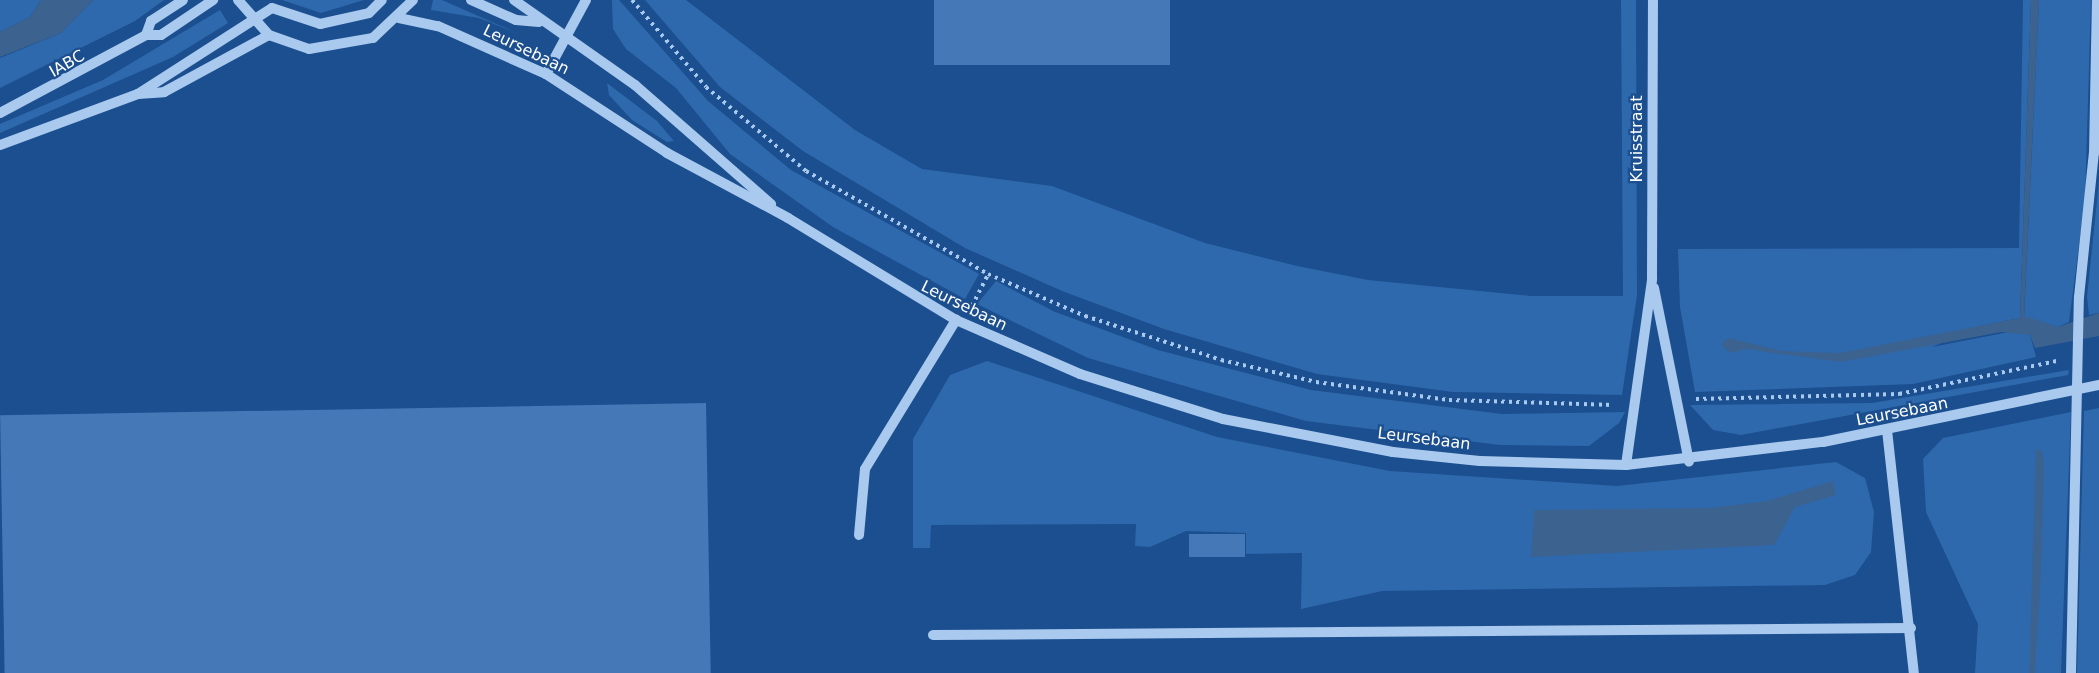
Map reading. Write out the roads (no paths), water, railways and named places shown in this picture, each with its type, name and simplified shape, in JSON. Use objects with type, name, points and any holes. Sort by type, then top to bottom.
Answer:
[{"type":"street","name":"IABC","points":[[146,35],[151,21],[183,0]]},
{"type":"street","name":"IABC","points":[[0,113],[146,35],[161,35],[213,0]]},
{"type":"street","points":[[238,0],[251,21],[270,35],[309,49],[345,45],[373,38],[399,18],[413,0]]},
{"type":"street","points":[[0,145],[138,94],[272,8],[303,22],[346,21],[369,13],[382,0]]},
{"type":"street","name":"Leursebaan","points":[[471,0],[516,20],[539,21]]},
{"type":"street","name":"Leursebaan","points":[[514,0],[539,21],[567,36],[635,85],[788,218]]},
{"type":"street","points":[[546,74],[586,0]]},
{"type":"street","name":"Kruisstraat","points":[[1626,465],[1632,404],[1652,279],[1653,0]]},
{"type":"street","points":[[2071,673],[2079,314],[2094,153],[2097,0]]},
{"type":"street","name":"Leursebaan","points":[[399,18],[438,26],[546,74],[667,153],[788,218],[956,320],[1080,374],[1223,419],[1392,452],[1480,461],[1626,465],[1689,461],[1887,430],[2099,385]]},
{"type":"street","points":[[138,94],[164,92],[270,35]]},
{"type":"street","name":"Kruisstraat","points":[[1652,279],[1689,461]]},
{"type":"street","points":[[859,535],[865,469],[956,320]]},
{"type":"street","points":[[1887,430],[1911,628],[1914,673]]},
{"type":"street","points":[[933,635],[1911,628]]}]
